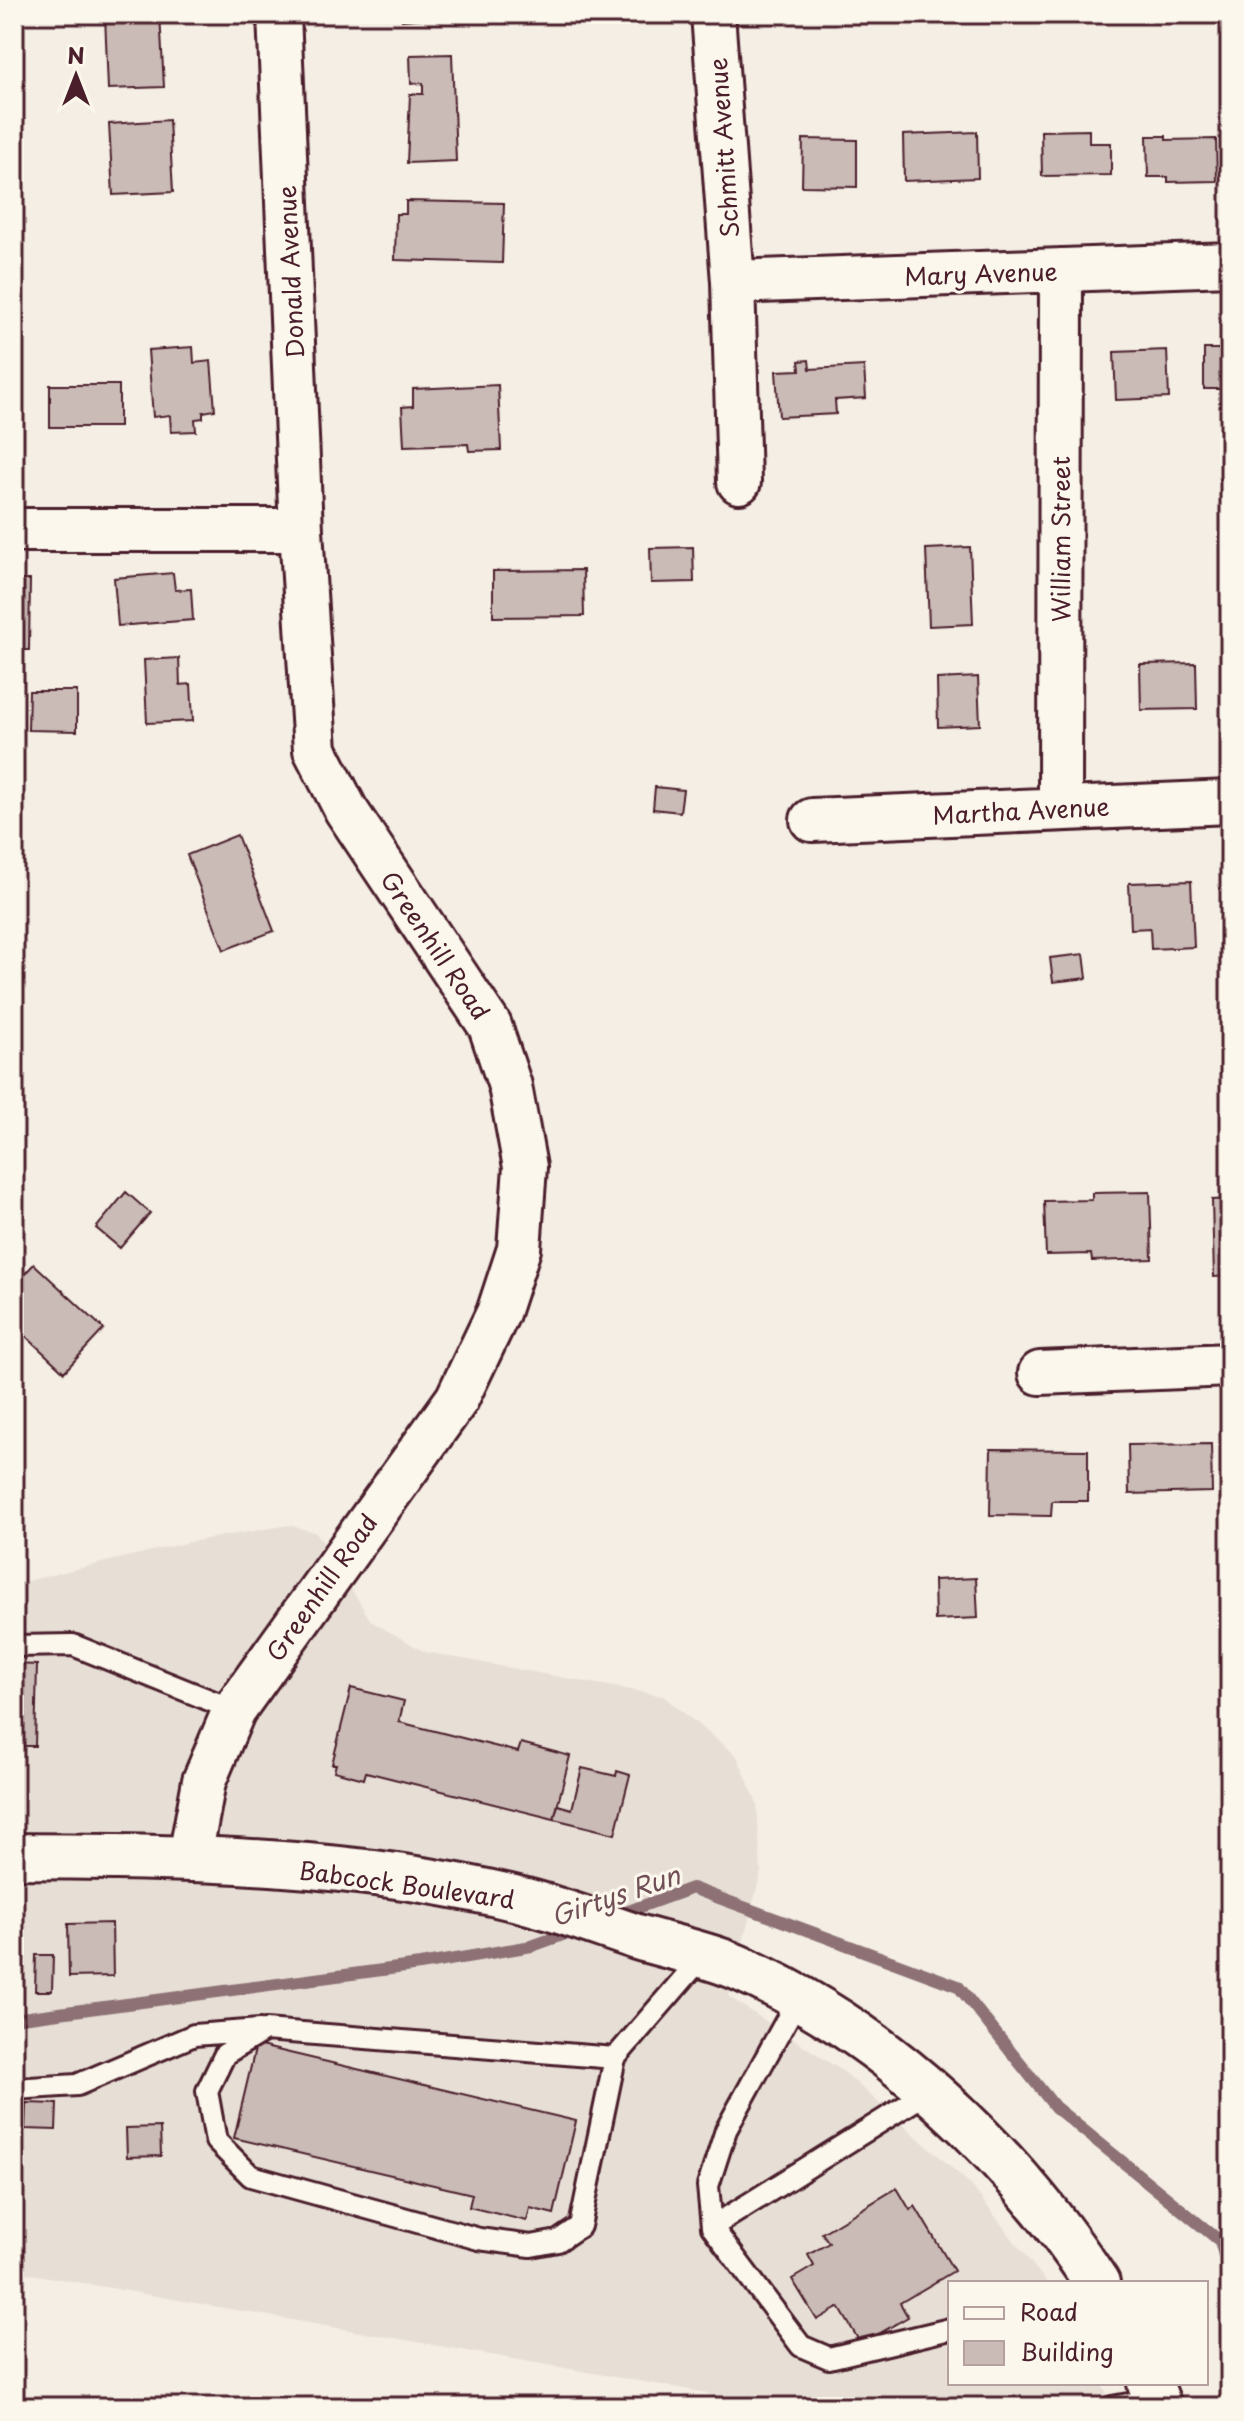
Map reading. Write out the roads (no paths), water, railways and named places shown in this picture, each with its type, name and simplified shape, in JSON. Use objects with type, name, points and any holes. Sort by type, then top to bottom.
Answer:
[{"type":"main road","name":"Babcock Boulevard","points":[[14,1856],[190,1857],[416,1880],[526,1901],[737,1967],[798,1999],[879,2051],[928,2092],[1009,2168],[1065,2235],[1096,2281]]},
{"type":"street","name":"Donald Avenue","points":[[279,14],[301,530]]},
{"type":"street","name":"Schmitt Avenue","points":[[713,14],[733,282],[739,482]]},
{"type":"street","name":"Mary Avenue","points":[[733,282],[1230,264]]},
{"type":"street","name":"William Street","points":[[1060,807],[1061,270]]},
{"type":"street","points":[[14,530],[301,530]]},
{"type":"street","name":"Greenhill Road","points":[[190,1857],[204,1781],[234,1710],[457,1399],[498,1313],[519,1249],[525,1167],[510,1086],[490,1026],[346,810],[315,750],[301,530]]},
{"type":"street","name":"Martha Avenue","points":[[812,820],[1230,802]]},
{"type":"street","points":[[1040,1373],[1230,1365]]},
{"type":"lane","points":[[14,1646],[73,1645],[234,1710]]},
{"type":"lane","points":[[265,2030],[225,2054],[207,2091],[216,2141],[251,2176],[479,2239],[531,2246],[558,2241],[580,2226],[615,2058],[685,1951]]},
{"type":"lane","points":[[798,1999],[726,2130],[708,2186],[712,2227],[801,2346],[829,2358],[948,2329]]},
{"type":"lane","points":[[14,2089],[77,2085],[194,2035],[265,2030],[615,2058]]},
{"type":"lane","points":[[712,2227],[928,2092]]},
{"type":"lane","points":[[1112,2407],[1155,2396]]},
{"type":"waterway","name":"Girtys Run","points":[[615,1916],[692,1888],[958,1986],[1055,2107],[1220,2241],[1230,2277]]},
{"type":"waterway","name":"Girtys Run","points":[[14,2019],[420,1965],[532,1946],[579,1929]]}]
